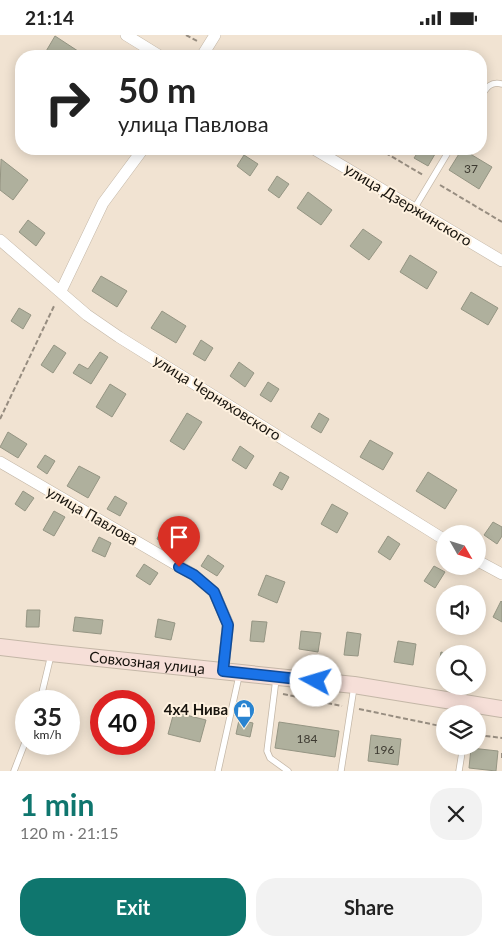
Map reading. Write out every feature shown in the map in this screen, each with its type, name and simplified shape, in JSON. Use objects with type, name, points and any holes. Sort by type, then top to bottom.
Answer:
[{"type":"street","points":[[126,35],[150,50]]},
{"type":"street","points":[[206,50],[215,35]]},
{"type":"street","points":[[61,291],[103,203],[139,155]]},
{"type":"street","name":"улица Дзержинского","points":[[324,155],[502,261]]},
{"type":"street","name":"улица Черняховского","points":[[0,240],[87,315],[119,337],[436,534]]},
{"type":"street","name":"улица Павлова","points":[[0,463],[194,575],[214,592],[228,625],[223,671]]},
{"type":"street","points":[[486,565],[502,574]]},
{"type":"street","name":"Совхозная улица","points":[[0,647],[354,685],[470,706],[502,709]]},
{"type":"lane","points":[[487,87],[492,84],[502,84]]},
{"type":"lane","points":[[414,209],[446,155]]},
{"type":"lane","points":[[43,690],[51,653]]},
{"type":"lane","points":[[218,771],[240,673]]},
{"type":"lane","points":[[277,677],[267,751],[270,758],[288,771]]},
{"type":"lane","points":[[341,771],[354,685]]},
{"type":"lane","points":[[14,771],[20,755]]},
{"type":"lane","points":[[459,771],[462,755]]},
{"type":"path","points":[[389,155],[502,223]]},
{"type":"path","points":[[0,419],[61,291]]},
{"type":"path","points":[[486,736],[502,738]]},
{"type":"path","points":[[502,753],[502,758]]},
{"type":"building","points":[[55,36],[76,50],[47,50]]},
{"type":"building","points":[[244,155],[258,164],[250,176],[237,166]]},
{"type":"building","points":[[416,155],[434,155],[428,166],[414,158]]},
{"type":"building","points":[[458,155],[472,155],[492,167],[479,189],[449,170]]},
{"type":"building","points":[[1,159],[28,180],[13,200],[0,190]]},
{"type":"building","points":[[277,176],[289,184],[279,198],[268,190]]},
{"type":"building","points":[[308,192],[332,210],[321,225],[297,208]]},
{"type":"building","points":[[28,220],[45,233],[36,246],[19,232]]},
{"type":"building","points":[[363,229],[382,242],[369,260],[350,246]]},
{"type":"building","points":[[410,255],[437,272],[427,289],[400,272]]},
{"type":"building","points":[[101,276],[127,291],[117,307],[92,291]]},
{"type":"building","points":[[471,292],[498,308],[488,325],[461,309]]},
{"type":"building","points":[[19,308],[31,315],[23,329],[11,321]]},
{"type":"building","points":[[162,311],[186,326],[176,343],[151,328]]},
{"type":"building","points":[[201,340],[213,348],[205,361],[193,354]]},
{"type":"building","points":[[54,345],[66,353],[53,373],[41,365]]},
{"type":"building","points":[[100,352],[108,357],[91,384],[73,373],[79,364],[88,369]]},
{"type":"building","points":[[239,362],[254,373],[245,387],[230,376]]},
{"type":"building","points":[[268,382],[279,389],[271,402],[260,395]]},
{"type":"building","points":[[110,384],[126,394],[112,417],[96,407]]},
{"type":"building","points":[[187,413],[202,422],[184,450],[170,441]]},
{"type":"building","points":[[319,413],[329,419],[321,433],[311,427]]},
{"type":"building","points":[[8,432],[27,444],[18,458],[0,447]]},
{"type":"building","points":[[370,440],[393,453],[383,470],[360,457]]},
{"type":"building","points":[[240,446],[254,456],[246,469],[232,460]]},
{"type":"building","points":[[45,455],[55,461],[47,474],[37,467]]},
{"type":"building","points":[[79,466],[100,477],[88,498],[67,486]]},
{"type":"building","points":[[280,472],[289,477],[282,490],[273,485]]},
{"type":"building","points":[[428,472],[457,490],[445,509],[416,491]]},
{"type":"building","points":[[23,491],[34,498],[25,511],[15,504]]},
{"type":"building","points":[[115,496],[127,503],[120,516],[107,509]]},
{"type":"building","points":[[332,504],[348,513],[337,533],[321,524]]},
{"type":"building","points":[[54,511],[65,517],[54,536],[43,530]]},
{"type":"building","points":[[493,522],[502,527],[502,536],[497,544],[486,536],[486,532]]},
{"type":"building","points":[[163,526],[173,531],[167,544],[157,539]]},
{"type":"building","points":[[388,536],[400,544],[390,560],[378,552]]},
{"type":"building","points":[[99,537],[111,543],[105,557],[92,551]]},
{"type":"building","points":[[208,555],[224,566],[217,576],[201,566]]},
{"type":"building","points":[[144,564],[158,573],[150,585],[136,576]]},
{"type":"building","points":[[434,566],[436,567],[436,575],[443,575],[435,588],[424,581]]},
{"type":"building","points":[[266,575],[285,582],[277,603],[258,595]]},
{"type":"building","points":[[502,602],[502,622],[493,617]]},
{"type":"building","points":[[27,610],[40,610],[39,627],[26,627]]},
{"type":"building","points":[[75,617],[103,620],[101,634],[73,631]]},
{"type":"building","points":[[158,619],[175,623],[171,640],[155,637]]},
{"type":"building","points":[[252,621],[267,622],[264,642],[250,641]]},
{"type":"building","points":[[301,631],[321,633],[318,652],[299,649]]},
{"type":"building","points":[[347,632],[361,634],[358,656],[344,655]]},
{"type":"building","points":[[398,641],[416,644],[413,665],[394,662]]},
{"type":"building","points":[[174,712],[206,720],[200,742],[168,734]]},
{"type":"building","name":"4x4 Нива","points":[[239,720],[253,723],[250,737],[236,734]]},
{"type":"building","points":[[279,722],[339,731],[335,757],[275,748]]},
{"type":"building","points":[[371,735],[401,739],[398,765],[368,761]]},
{"type":"building","points":[[486,750],[498,751],[496,771],[469,768],[470,755],[486,755]]},
{"type":"place","name":"4x4 Нива","points":[[244,729]]},
{"type":"route","points":[[179,567],[194,575],[214,592],[228,625],[223,671],[316,681]]}]
